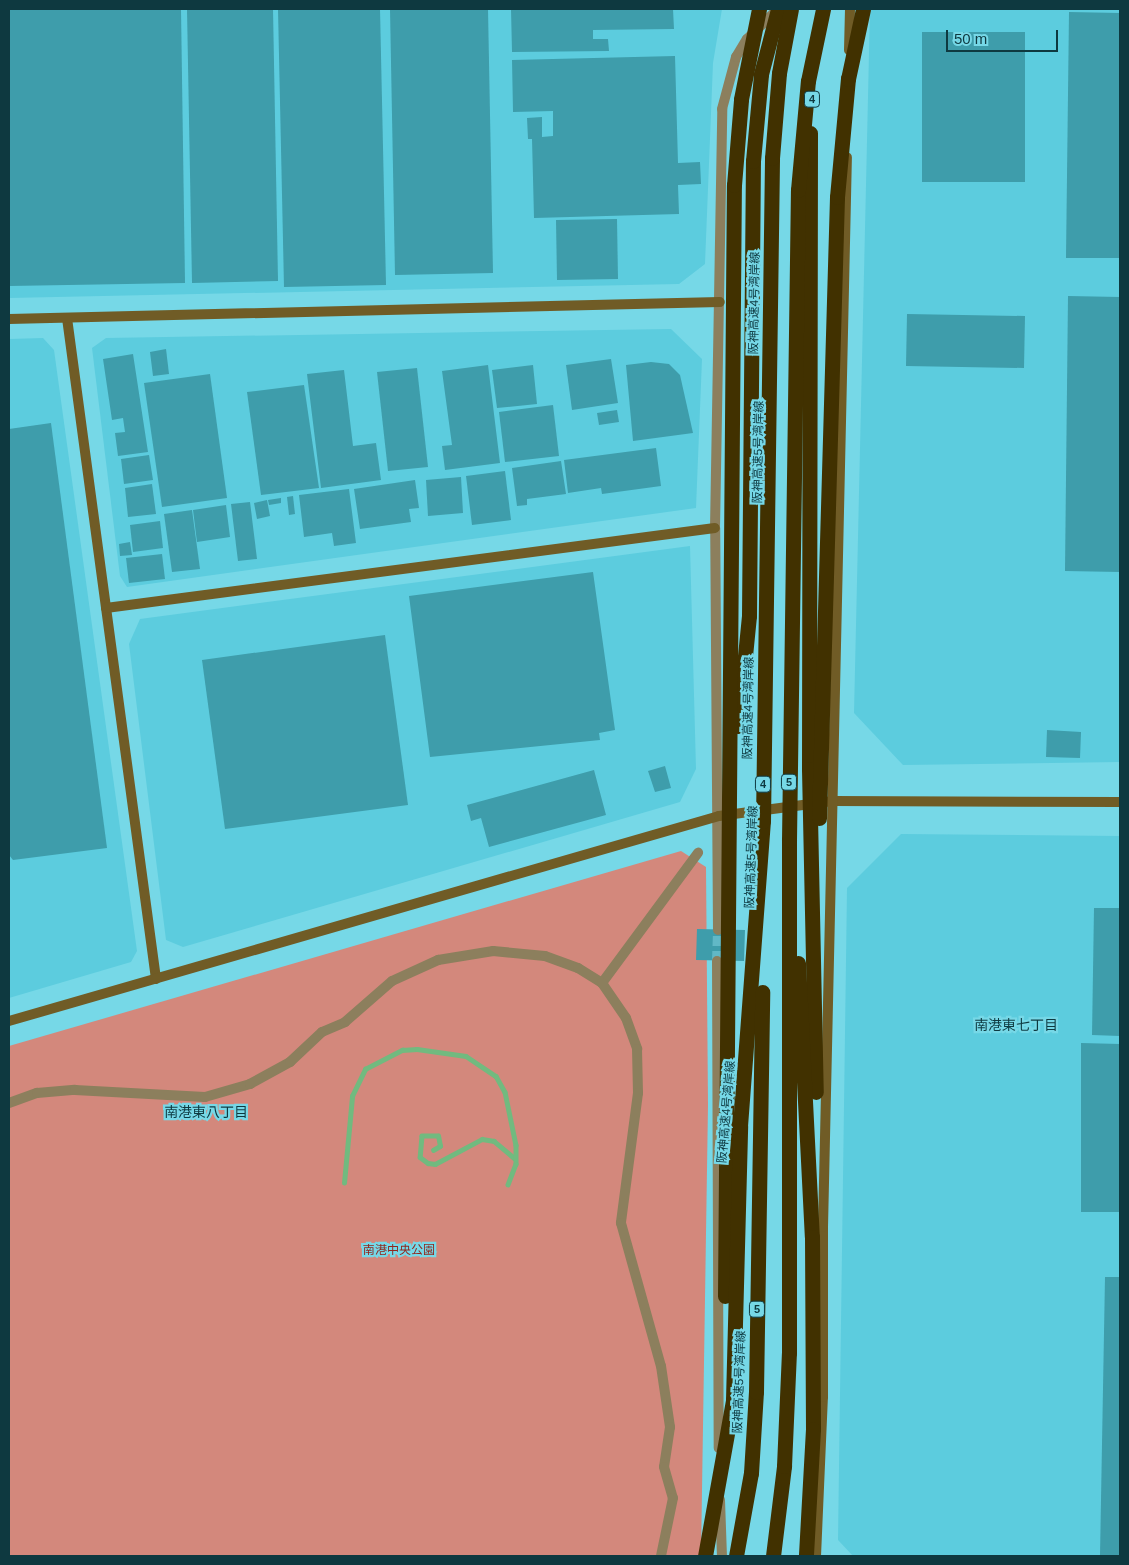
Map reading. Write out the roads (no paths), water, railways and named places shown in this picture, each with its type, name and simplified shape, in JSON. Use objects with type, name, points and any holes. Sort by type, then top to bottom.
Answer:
[{"type":"highway","points":[[721,1532],[731,800],[734,185],[741,99],[759,9]]},
{"type":"highway","points":[[731,800],[749,616],[753,161],[761,74],[779,9]]},
{"type":"highway","name":"阪神高速4号湾岸線","points":[[705,1556],[733,1400],[739,1135],[762,821],[772,158],[779,72],[791,9]]},
{"type":"highway","name":"阪神高速5号湾岸線","points":[[736,1556],[751,1473],[756,1392],[778,158],[785,73],[797,9]]},
{"type":"highway","name":"5","points":[[773,1556],[784,1466],[789,1353],[788,840],[797,230],[808,81],[823,9]]},
{"type":"highway","name":"4","points":[[806,1556],[814,1413],[812,1227],[795,839],[804,191],[815,82],[830,9]]},
{"type":"highway","points":[[813,895],[824,742],[837,197],[848,79],[863,9]]},
{"type":"highway","points":[[808,81],[813,246],[809,769],[813,895],[814,1033],[823,1227]]},
{"type":"street","points":[[718,930],[719,816],[715,528],[726,83],[747,39],[779,9]]},
{"type":"street","points":[[816,1556],[824,1397],[823,1227],[850,9]]},
{"type":"street","points":[[9,319],[720,302]]},
{"type":"street","points":[[67,318],[156,979]]},
{"type":"street","points":[[106,608],[715,528]]},
{"type":"street","points":[[9,1021],[719,816],[833,801],[1120,802]]},
{"type":"street","points":[[602,983],[698,854]]},
{"type":"street","points":[[9,1104],[37,1093],[75,1090],[205,1097],[250,1084],[290,1062],[322,1032],[345,1022],[392,981],[438,960],[493,951],[544,956],[578,968],[602,983],[626,1018],[637,1049],[638,1093],[621,1223],[660,1366],[670,1427],[664,1467],[673,1498],[661,1556]]},
{"type":"street","points":[[717,961],[722,1556]]},
{"type":"waterway","points":[[344,1183],[352,1096],[365,1069],[402,1050],[417,1049],[466,1056],[496,1076],[505,1092],[516,1145],[516,1164],[508,1185]]},
{"type":"waterway","points":[[433,1150],[440,1146],[438,1136],[422,1136],[420,1157],[428,1163],[435,1164],[482,1139],[494,1141],[514,1158]]},
{"type":"tunnel","points":[[717,961],[718,930]]},
{"type":"district","name":"南港東七丁目","points":[[1016,1025]]},
{"type":"district","name":"南港東八丁目","points":[[206,1112]]},
{"type":"park label","name":"南港中央公園","points":[[399,1251]]}]
